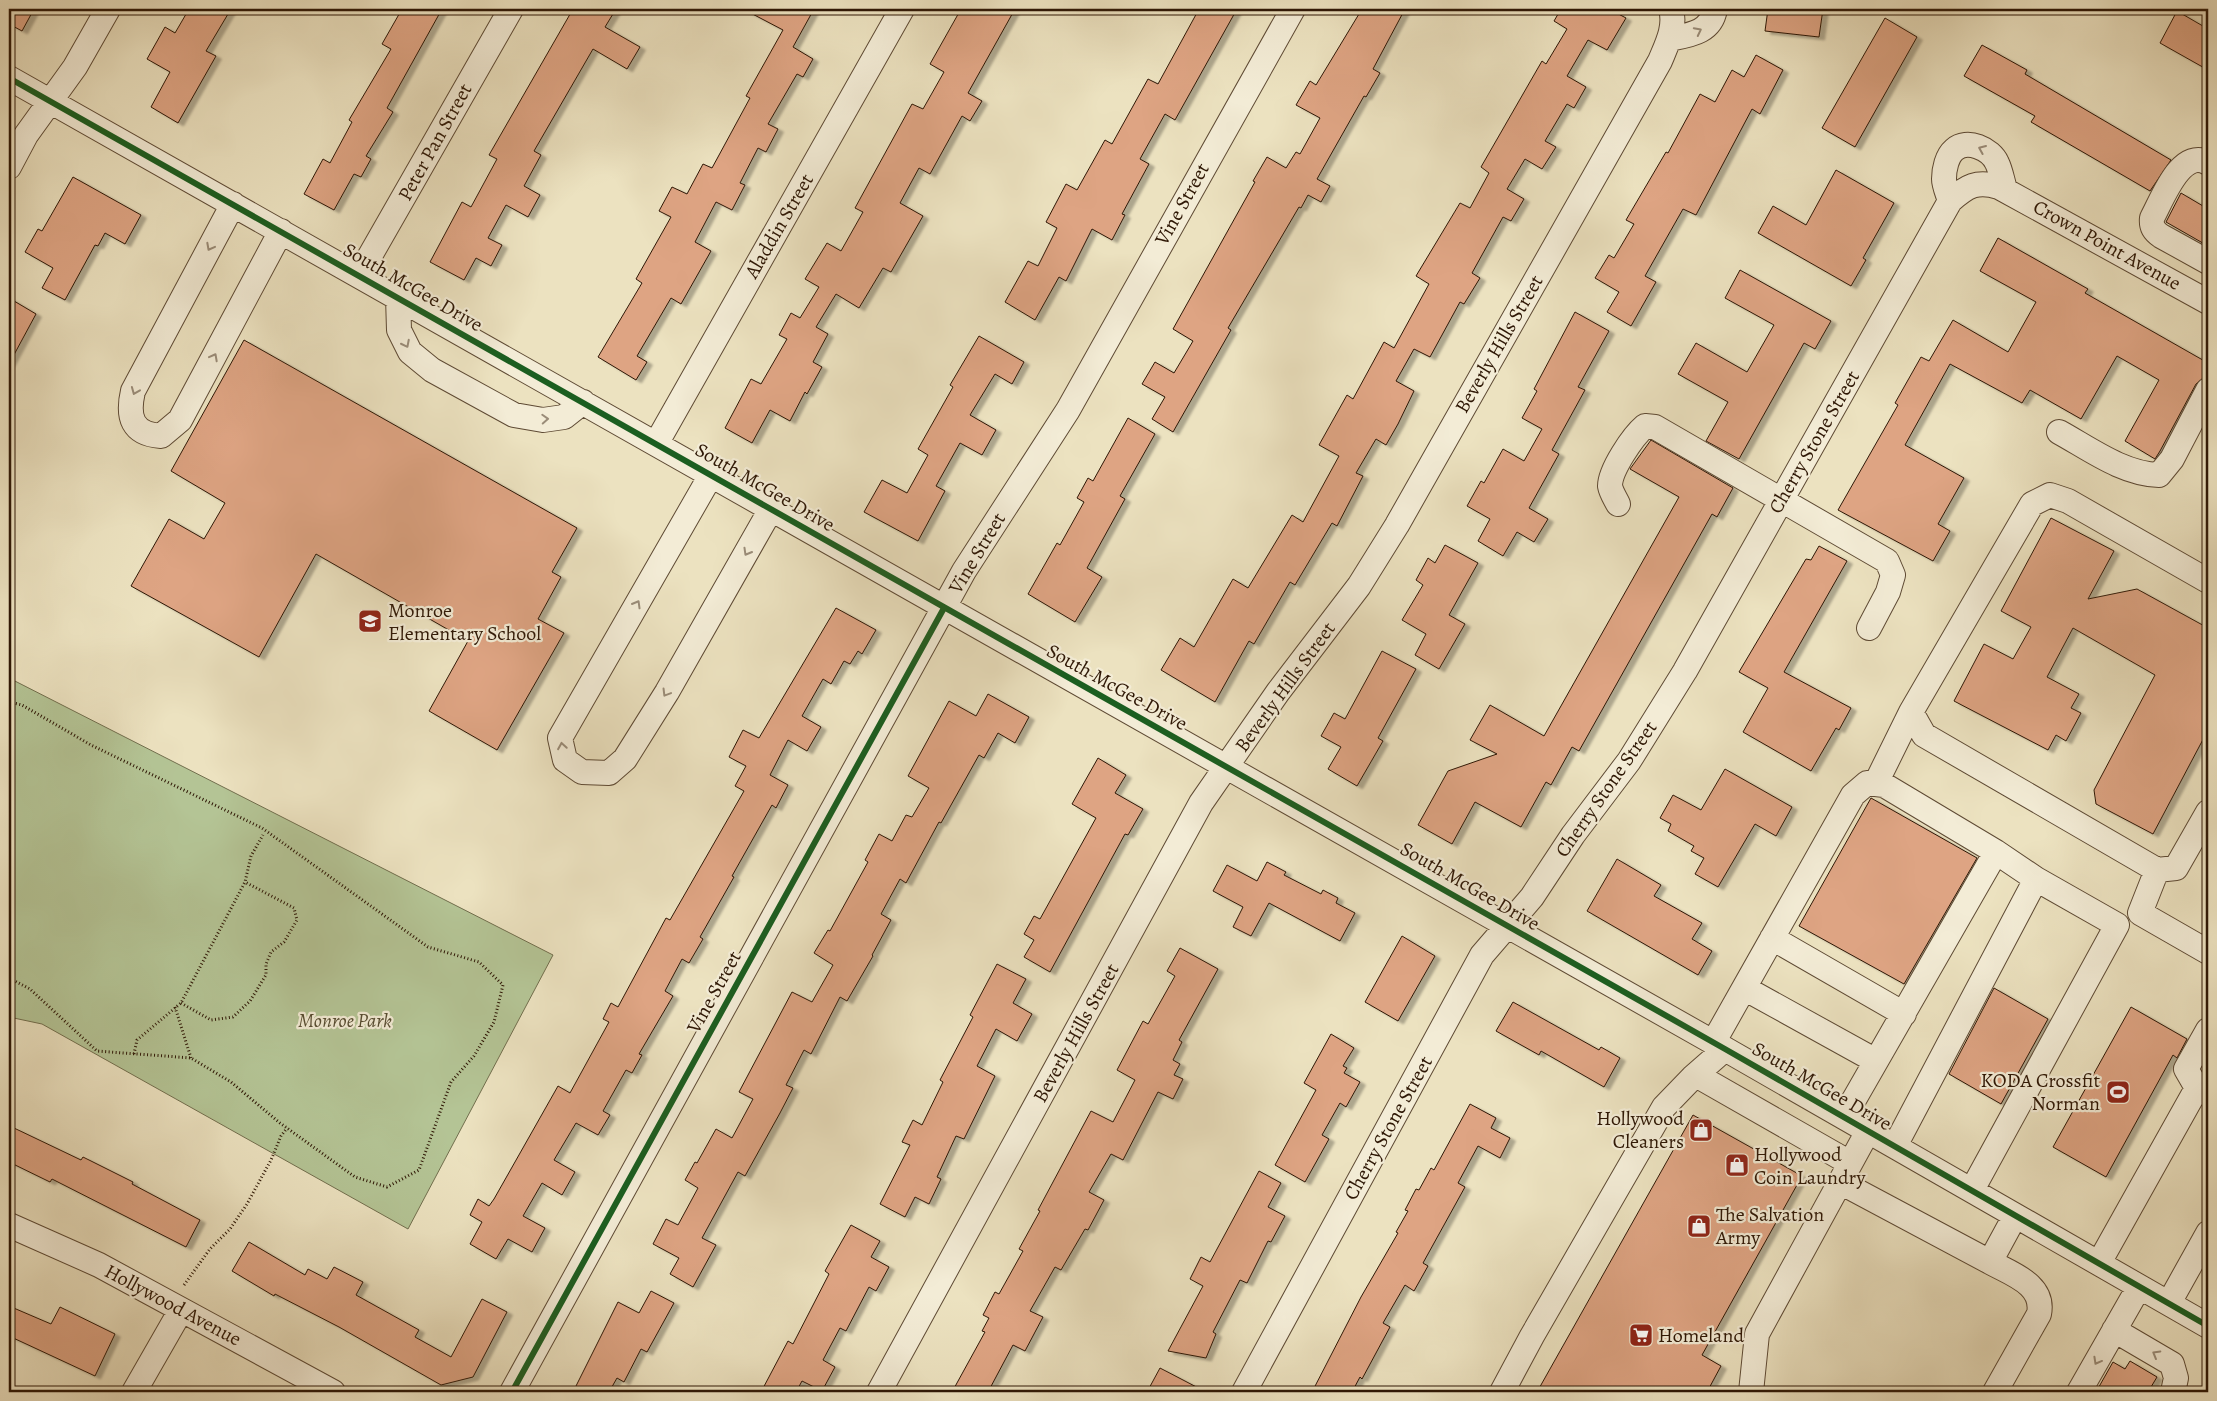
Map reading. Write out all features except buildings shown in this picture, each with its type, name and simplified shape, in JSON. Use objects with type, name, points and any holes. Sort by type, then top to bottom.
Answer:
[{"type":"street","points":[[9,167],[26,135],[75,67],[108,9]]},
{"type":"street","name":"Peter Pan Street","points":[[359,275],[511,9]]},
{"type":"street","name":"Aladdin Street","points":[[656,444],[902,9]]},
{"type":"street","name":"Vine Street","points":[[512,1392],[964,571],[1068,410],[1293,9]]},
{"type":"street","points":[[1669,39],[1697,34],[1714,16],[1714,9]]},
{"type":"street","name":"Beverly Hills Street","points":[[879,1392],[1201,803],[1278,692],[1360,586],[1376,560],[1660,61],[1669,39],[1671,11]]},
{"type":"street","name":"South McGee Drive","points":[[9,78],[1719,1046],[2208,1326]]},
{"type":"street","points":[[1950,201],[1944,180],[1947,162],[1954,150],[1964,145],[1973,145],[1990,152],[1997,162],[2005,189]]},
{"type":"street","points":[[2208,162],[2193,160],[2184,164],[2152,218],[2153,228],[2161,236],[2208,262]]},
{"type":"street","name":"Crown Point Avenue","points":[[1969,187],[1986,182],[2005,189],[2208,302]]},
{"type":"street","name":"Cherry Stone Street","points":[[1244,1392],[1482,955],[1532,897],[1554,861],[1614,781],[1649,730],[1685,671],[1950,201],[1969,187]]},
{"type":"street","points":[[233,204],[134,392],[129,408],[132,419],[139,429],[148,435],[161,436],[180,420],[281,231]]},
{"type":"street","points":[[2145,266],[2161,236]]},
{"type":"street","points":[[398,297],[399,330],[410,352],[432,370],[514,415],[543,420],[564,416],[583,402]]},
{"type":"street","points":[[2059,432],[2123,467],[2144,475],[2159,475],[2172,459],[2208,390]]},
{"type":"street","points":[[1618,504],[1610,489],[1611,477],[1635,434],[1645,426],[1656,426],[1887,561],[1893,575],[1888,592],[1869,628]]},
{"type":"street","points":[[711,475],[560,738],[565,760],[582,772],[609,773],[625,759],[667,692],[771,509]]},
{"type":"street","points":[[1876,783],[1910,712],[2032,504],[2050,495],[2068,501],[2208,581]]},
{"type":"street","points":[[1910,712],[1924,735],[2157,870],[2176,868],[2208,812]]},
{"type":"street","points":[[1502,1392],[1532,1336],[1664,1108],[1696,1075],[1719,1046],[1744,988],[1772,938],[1853,795],[1867,782],[1884,785],[1996,852],[2036,879],[2116,925],[1972,1190]]},
{"type":"street","points":[[1844,1117],[1996,852]]},
{"type":"street","points":[[2157,870],[2140,912],[2208,952]]},
{"type":"street","points":[[1895,1146],[2036,879]]},
{"type":"street","points":[[1772,938],[1904,1014]]},
{"type":"street","points":[[1744,988],[1876,1061]]},
{"type":"street","points":[[2099,1263],[2203,1091],[2186,1069],[2208,1030]]},
{"type":"street","points":[[1696,1075],[1845,1172],[2034,1288],[2040,1299],[2039,1314],[1996,1392]]},
{"type":"street","points":[[1751,1392],[1757,1334],[1868,1131]]},
{"type":"street","points":[[1990,1262],[2016,1216]]},
{"type":"street","name":"Hollywood Avenue","points":[[9,1225],[99,1264],[333,1392]]},
{"type":"street","points":[[2169,1303],[2208,1233]]},
{"type":"street","points":[[2079,1392],[2139,1287]]},
{"type":"street","points":[[134,1392],[176,1307]]},
{"type":"street","points":[[2114,1330],[2172,1364],[2176,1378],[2173,1392]]},
{"type":"path","points":[[9,702],[22,705],[91,745],[262,828],[428,947],[479,962],[503,985],[494,1022],[474,1056],[451,1082],[419,1170],[387,1187],[355,1177],[287,1128],[231,1082],[191,1058],[97,1051],[30,989],[9,978]]},
{"type":"path","points":[[134,1054],[137,1040],[181,1003],[245,882],[252,856],[263,835]]},
{"type":"path","points":[[181,1003],[211,1020],[233,1017],[250,1001],[266,975],[266,964],[271,952],[284,942],[297,920],[294,908],[245,882]]},
{"type":"path","points":[[175,1007],[191,1058]]},
{"type":"path","points":[[176,1307],[210,1249],[230,1229],[251,1196],[271,1160],[281,1136],[287,1128]]},
{"type":"green space","name":"Monroe Park","points":[[9,678],[553,955],[408,1229],[42,1024],[9,1017]]},
{"type":"cycle path","points":[[9,78],[1725,1049],[2208,1326]]},
{"type":"cycle path","points":[[512,1392],[944,608]]},
{"type":"place","name":"Monroe Elementary School","points":[[370,621]]},
{"type":"place","name":"KODA Crossfit Norman","points":[[2118,1092]]},
{"type":"place","name":"Hollywood Cleaners","points":[[1701,1130]]},
{"type":"place","name":"Hollywood Coin Laundry","points":[[1737,1165]]},
{"type":"place","name":"The Salvation Army","points":[[1699,1226]]},
{"type":"place","name":"Homeland","points":[[1641,1335]]}]
